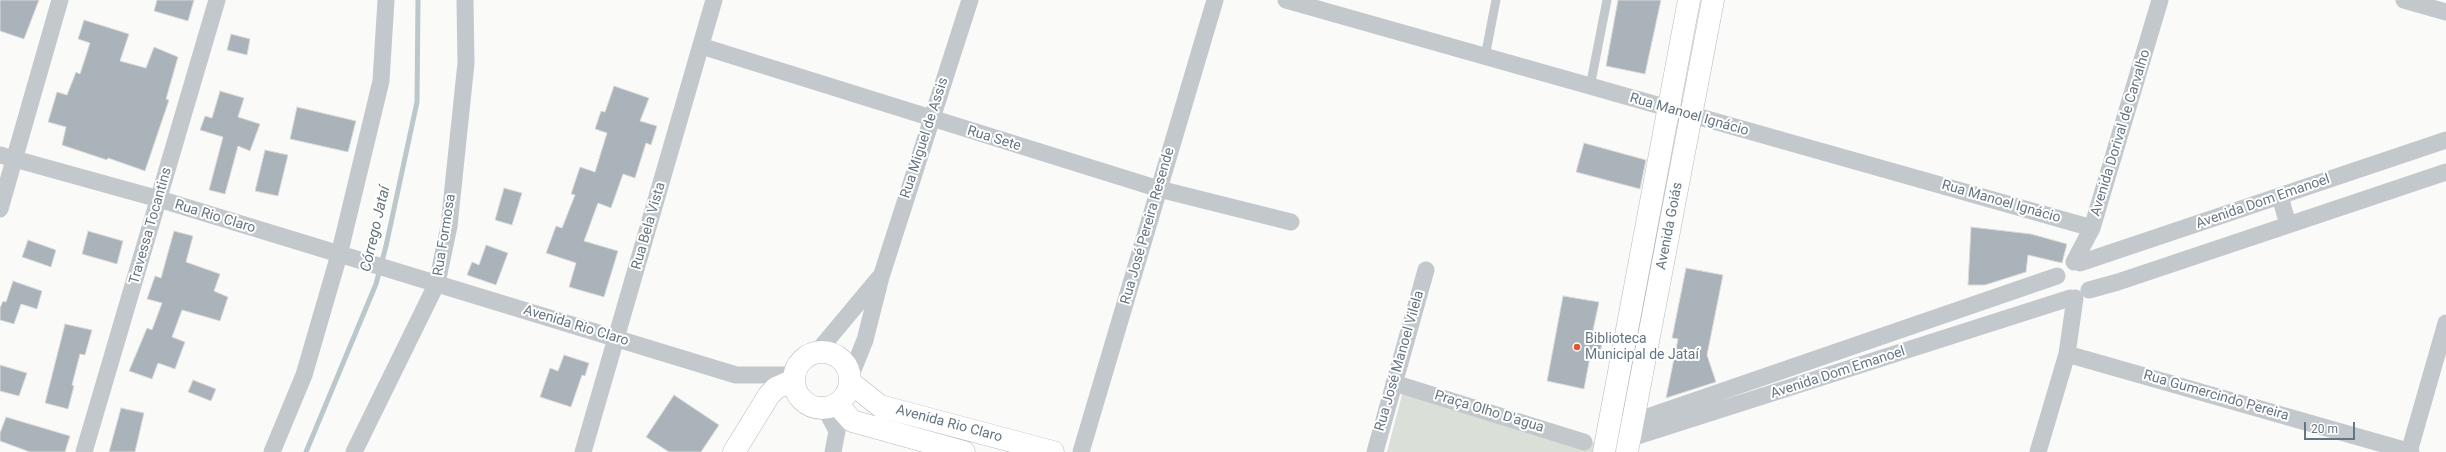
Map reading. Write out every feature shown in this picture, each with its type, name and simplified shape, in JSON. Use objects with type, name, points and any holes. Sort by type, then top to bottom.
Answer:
[{"type":"main road","name":"Avenida Goiás","points":[[1605,442],[1689,0]]},
{"type":"main road","name":"Avenida Goiás","points":[[1629,438],[1713,0]]},
{"type":"main road","points":[[1640,264],[1662,268]]},
{"type":"main road","points":[[818,351],[835,354],[843,360],[851,379],[845,396],[831,406],[810,406],[795,384],[798,364],[803,358],[818,351]]},
{"type":"main road","name":"Avenida Rio Claro","points":[[851,379],[880,406],[979,442],[1054,452]]},
{"type":"main road","points":[[734,452],[776,388],[795,384]]},
{"type":"main road","name":"Avenida Rio Claro","points":[[831,406],[852,421],[964,452]]},
{"type":"street","points":[[0,209],[7,157],[60,0]]},
{"type":"street","name":"Travessa Tocantins","points":[[84,452],[217,0]]},
{"type":"street","points":[[272,452],[304,375],[339,255],[381,81],[386,0]]},
{"type":"street","name":"Rua Formosa","points":[[354,452],[437,283],[449,226],[466,63],[465,0]]},
{"type":"street","name":"Rua Bela Vista","points":[[583,452],[714,0]]},
{"type":"street","name":"Rua Miguel de Assis","points":[[851,379],[870,324],[881,277],[970,0]]},
{"type":"street","name":"Rua José Pereira Resende","points":[[1081,452],[1215,0]]},
{"type":"street","name":"Rua Manoel Ignácio","points":[[1286,0],[1690,116],[2092,228]]},
{"type":"street","name":"Avenida Dorival de Carvalho","points":[[2077,263],[2092,228],[2160,0]]},
{"type":"street","points":[[2404,0],[2446,12]]},
{"type":"street","name":"Rua Sete","points":[[700,46],[1159,189],[1291,222]]},
{"type":"street","name":"Avenida Dom Emanoel","points":[[2077,263],[2446,140]]},
{"type":"street","name":"Rua Rio Claro","points":[[7,157],[159,199],[360,261]]},
{"type":"street","name":"Avenida Dom Emanoel","points":[[1605,442],[1629,438],[2078,295],[2446,172]]},
{"type":"street","points":[[2280,196],[2288,226]]},
{"type":"street","name":"Avenida Rio Claro","points":[[360,261],[437,283],[736,375],[795,384]]},
{"type":"street","points":[[2038,452],[2067,354],[2078,295],[2091,275],[2077,263],[2064,266],[2057,276],[2057,286],[2060,292],[2078,295]]},
{"type":"street","name":"Rua José Manoel Vilela","points":[[1375,452],[1426,270]]},
{"type":"street","name":"Avenida Dom Emanoel","points":[[1629,438],[2057,276]]},
{"type":"street","name":"Rua Miguel de Assis","points":[[818,351],[881,277]]},
{"type":"street","points":[[2410,452],[2446,323]]},
{"type":"street","name":"Rua Gumercindo Pereira","points":[[2067,354],[2410,452]]},
{"type":"street","name":"Praça Olho D'agua","points":[[1394,383],[1584,442]]},
{"type":"street","points":[[831,406],[837,431],[833,452]]},
{"type":"lane","points":[[1485,57],[1496,0]]},
{"type":"lane","points":[[1590,87],[1607,0]]},
{"type":"shaded area","points":[[1403,391],[1599,444],[1597,452],[1387,452]]},
{"type":"building","points":[[0,0],[39,0],[24,39],[0,31]]},
{"type":"building","points":[[157,0],[194,0],[188,21],[154,11]]},
{"type":"building","points":[[1618,0],[1661,0],[1645,74],[1606,66]]},
{"type":"building","points":[[84,20],[129,34],[120,61],[146,68],[154,47],[178,57],[166,99],[169,100],[145,171],[108,158],[107,160],[62,145],[66,127],[48,122],[57,92],[67,95],[76,72],[80,74],[90,43],[78,39]]},
{"type":"building","points":[[231,34],[250,39],[247,55],[227,50]]},
{"type":"building","points":[[614,86],[649,98],[640,121],[657,126],[651,145],[646,143],[635,178],[623,174],[611,208],[598,203],[584,241],[618,251],[604,297],[569,287],[576,263],[546,253],[556,226],[562,228],[575,195],[571,194],[580,167],[595,172],[607,133],[595,129],[601,111],[605,112]]},
{"type":"building","points":[[220,91],[244,98],[238,117],[260,124],[250,151],[238,146],[225,194],[209,190],[223,137],[200,130],[205,116],[212,118]]},
{"type":"building","points":[[297,107],[356,121],[348,152],[290,139]]},
{"type":"building","points":[[1584,143],[1646,160],[1640,189],[1576,172]]},
{"type":"building","points":[[265,150],[288,155],[278,196],[255,191]]},
{"type":"building","points":[[504,188],[522,193],[512,225],[495,220]]},
{"type":"building","points":[[1971,227],[2031,234],[2067,244],[2062,263],[2028,255],[2026,272],[1985,285],[1968,285]]},
{"type":"building","points":[[88,231],[123,241],[117,264],[82,254]]},
{"type":"building","points":[[174,231],[193,236],[186,262],[220,274],[214,291],[228,297],[220,321],[182,310],[172,337],[185,342],[175,369],[158,363],[152,379],[129,371],[147,328],[152,330],[162,303],[147,299],[155,276],[161,278]]},
{"type":"building","points":[[28,240],[56,250],[51,267],[22,257]]},
{"type":"building","points":[[486,245],[508,253],[496,285],[467,275],[472,262],[479,265]]},
{"type":"building","points":[[1686,268],[1723,275],[1707,355],[1716,382],[1666,398],[1678,339],[1672,338]]},
{"type":"building","points":[[13,281],[42,291],[37,309],[21,304],[14,324],[0,320],[0,308],[3,301],[6,302]]},
{"type":"building","name":"Biblioteca Municipal de Jataí","points":[[1563,296],[1599,302],[1592,335],[1603,337],[1599,359],[1590,357],[1584,389],[1547,381]]},
{"type":"building","points":[[65,324],[92,330],[85,355],[80,354],[72,385],[74,386],[68,409],[45,403]]},
{"type":"building","points":[[564,355],[589,363],[585,376],[582,375],[571,407],[540,397],[550,368],[558,371]]},
{"type":"building","points":[[0,365],[27,373],[19,396],[0,391]]},
{"type":"building","points":[[193,380],[216,389],[211,401],[188,392]]},
{"type":"building","points":[[674,395],[719,425],[701,452],[669,452],[646,437]]},
{"type":"building","points":[[121,408],[144,413],[135,452],[109,452]]},
{"type":"building","points":[[6,417],[70,436],[65,452],[30,452],[0,441],[0,433]]},
{"type":"waterway","name":"Córrego Jataí","points":[[306,452],[376,284],[386,246],[417,102],[418,0]]},
{"type":"place","name":"Biblioteca Municipal de Jataí","points":[[1577,347]]}]
